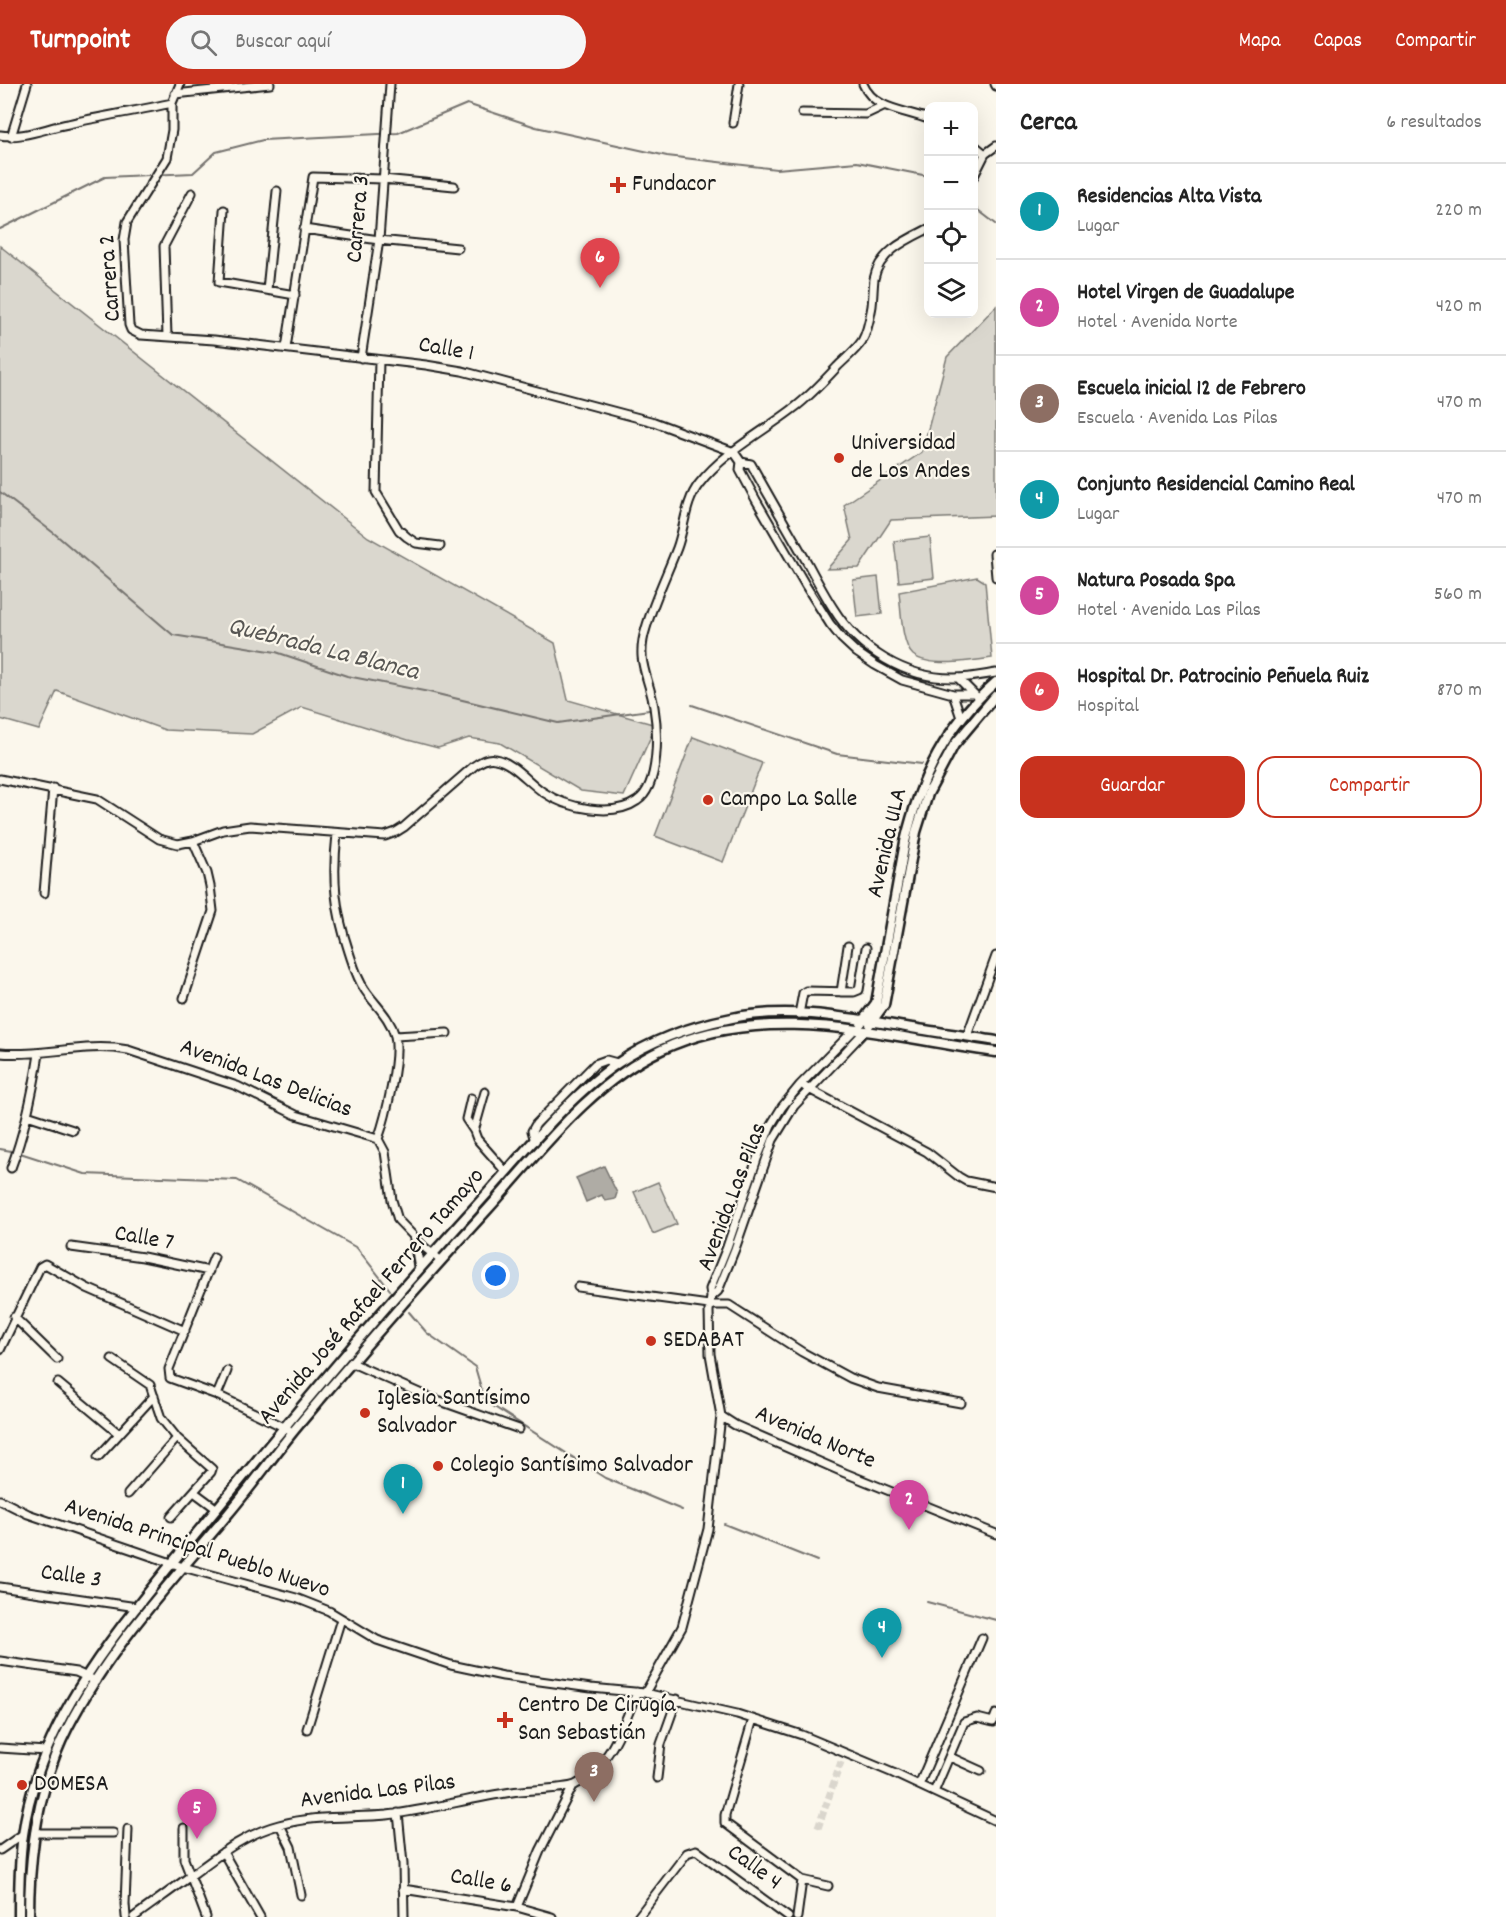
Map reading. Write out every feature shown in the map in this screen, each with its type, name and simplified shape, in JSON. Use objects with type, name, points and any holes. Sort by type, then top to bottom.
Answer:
[{"type":"street","points":[[11,137],[27,84]]},
{"type":"street","name":"Carrera 2","points":[[141,335],[131,330],[129,325],[124,240],[127,222],[167,158],[171,138],[172,103],[180,84]]},
{"type":"street","points":[[175,94],[270,84]]},
{"type":"street","name":"Carrera 3","points":[[361,358],[379,240],[390,84]]},
{"type":"street","points":[[733,123],[739,84]]},
{"type":"street","points":[[863,84],[866,92],[883,106],[924,118]]},
{"type":"street","points":[[0,135],[11,137],[172,103]]},
{"type":"street","points":[[802,113],[866,114],[883,106]]},
{"type":"street","points":[[978,168],[985,154],[996,146]]},
{"type":"street","points":[[978,149],[985,154]]},
{"type":"street","points":[[286,348],[313,177],[383,178],[454,186]]},
{"type":"street","points":[[267,290],[277,190]]},
{"type":"street","points":[[168,336],[164,246],[192,193]]},
{"type":"street","points":[[224,210],[219,282],[295,295]]},
{"type":"street","points":[[304,229],[458,248]]},
{"type":"street","points":[[0,779],[53,788],[97,799],[159,839],[178,844],[223,830],[250,826],[385,836],[396,832],[456,780],[485,759],[503,762],[543,793],[587,809],[614,810],[638,801],[648,790],[656,756],[654,704],[645,678],[641,648],[656,596],[678,545],[692,495],[712,470],[806,398],[862,341],[870,318],[874,279],[879,264],[890,251],[924,231]]},
{"type":"street","name":"Calle 1","points":[[141,335],[286,348],[462,371],[654,422],[734,452]]},
{"type":"street","points":[[379,360],[376,492],[399,530],[406,537],[416,543],[440,546]]},
{"type":"street","points":[[734,452],[741,462],[740,470],[756,500],[806,586],[842,639],[874,665],[902,680],[953,694],[976,696]]},
{"type":"street","points":[[741,462],[751,464],[833,610],[857,639],[904,669],[942,678],[996,673]]},
{"type":"street","points":[[994,554],[996,577]]},
{"type":"street","points":[[958,678],[987,704]]},
{"type":"street","name":"Avenida ULA","points":[[865,1031],[876,1003],[905,842],[918,795],[926,774],[947,737],[976,696],[996,682]]},
{"type":"street","points":[[953,694],[961,718]]},
{"type":"street","name":"Avenida ULA","points":[[854,1030],[868,1021],[884,1005],[916,832],[928,794],[954,745],[996,695]]},
{"type":"street","points":[[44,893],[53,788]]},
{"type":"street","points":[[337,834],[334,886],[341,927],[353,966],[364,989],[386,1016],[395,1036],[394,1065],[384,1123],[378,1139]]},
{"type":"street","points":[[184,998],[213,910],[207,873],[193,841]]},
{"type":"street","points":[[841,992],[848,946]]},
{"type":"street","points":[[799,1014],[803,993],[806,991],[859,990],[866,948]]},
{"type":"street","points":[[967,1036],[996,956]]},
{"type":"street","name":"Avenida José Rafael Ferrero Tamayo","points":[[19,1917],[23,1834],[32,1795],[46,1751],[65,1710],[86,1676],[172,1563],[419,1267],[568,1106],[617,1063],[647,1046],[733,1017],[799,1014],[868,1021],[996,1041]]},
{"type":"street","name":"Avenida José Rafael Ferrero Tamayo","points":[[29,1917],[31,1864],[45,1787],[68,1727],[110,1659],[292,1433],[440,1260],[587,1102],[617,1077],[661,1050],[722,1030],[757,1024],[794,1024],[865,1031],[996,1052]]},
{"type":"street","name":"Avenida Las Pilas","points":[[134,1917],[250,1834],[319,1817],[398,1813],[439,1807],[494,1794],[573,1786],[607,1754],[641,1692],[682,1627],[708,1529],[721,1416],[710,1354],[710,1289],[728,1247],[762,1145],[782,1107],[801,1084],[854,1030]]},
{"type":"street","name":"Avenida Las Pilas","points":[[711,1297],[718,1291],[741,1233],[773,1140],[794,1106],[865,1031]]},
{"type":"street","points":[[395,1036],[447,1033]]},
{"type":"street","name":"Avenida Las Delicias","points":[[0,1053],[39,1054],[111,1046],[237,1086],[296,1115],[378,1139],[385,1152],[392,1200],[398,1220],[415,1239],[440,1260]]},
{"type":"street","points":[[10,1168],[27,1115],[39,1054]]},
{"type":"street","points":[[535,1141],[532,1131],[536,1124],[595,1064],[606,1060],[617,1063]]},
{"type":"street","points":[[801,1084],[927,1152],[966,1181],[996,1187]]},
{"type":"street","points":[[474,1131],[484,1092]]},
{"type":"street","points":[[471,1098],[466,1119],[477,1139],[506,1172]]},
{"type":"street","points":[[27,1115],[73,1130]]},
{"type":"street","points":[[415,1239],[419,1267]]},
{"type":"street","name":"Calle 7","points":[[71,1247],[143,1257],[209,1271]]},
{"type":"street","points":[[214,1257],[169,1369],[170,1378],[217,1395],[292,1433]]},
{"type":"street","points":[[0,1350],[40,1267],[48,1264],[87,1288],[185,1331]]},
{"type":"street","points":[[578,1287],[709,1305],[729,1305],[802,1352],[850,1378],[878,1388],[961,1403]]},
{"type":"street","points":[[14,1317],[57,1359]]},
{"type":"street","points":[[112,1359],[150,1385],[158,1413],[177,1438],[212,1469],[171,1517]]},
{"type":"street","points":[[352,1363],[435,1399],[519,1429]]},
{"type":"street","points":[[217,1395],[227,1371]]},
{"type":"street","points":[[58,1383],[118,1433]]},
{"type":"street","points":[[98,1456],[154,1396]]},
{"type":"street","name":"Avenida Norte","points":[[721,1416],[735,1425],[845,1473],[996,1534]]},
{"type":"street","points":[[128,1494],[177,1438]]},
{"type":"street","points":[[194,1492],[217,1509]]},
{"type":"street","name":"Avenida Principal Pueblo Nuevo","points":[[0,1500],[28,1514],[183,1567],[296,1598],[329,1611],[377,1640],[451,1665],[503,1676],[641,1692],[753,1719],[802,1735],[843,1756],[919,1785],[996,1821]]},
{"type":"street","name":"Calle 3","points":[[0,1587],[137,1607]]},
{"type":"street","points":[[307,1729],[341,1619]]},
{"type":"street","points":[[919,1785],[982,1638]]},
{"type":"street","points":[[0,1661],[67,1671],[96,1681]]},
{"type":"street","points":[[657,1778],[661,1744],[677,1699]]},
{"type":"street","points":[[934,1792],[964,1722],[977,1718],[995,1720]]},
{"type":"street","points":[[753,1719],[725,1815],[725,1823],[802,1881],[828,1886]]},
{"type":"street","points":[[0,1748],[46,1751]]},
{"type":"street","points":[[950,1757],[981,1771]]},
{"type":"street","points":[[517,1908],[540,1851],[573,1786]]},
{"type":"street","points":[[398,1813],[403,1864],[404,1917]]},
{"type":"street","points":[[280,1825],[291,1847],[301,1895]]},
{"type":"street","points":[[184,1828],[184,1859],[192,1875],[206,1917]]},
{"type":"street","points":[[126,1917],[128,1829]]},
{"type":"street","points":[[35,1833],[113,1833]]},
{"type":"street","points":[[0,1850],[23,1834]]},
{"type":"street","name":"Calle 4","points":[[638,1917],[687,1853],[696,1850],[788,1917]]},
{"type":"street","points":[[223,1852],[260,1917]]},
{"type":"street","points":[[797,1917],[802,1881]]},
{"type":"street","name":"Calle 6","points":[[404,1889],[517,1908],[552,1917]]},
{"type":"shaded area","points":[[0,246],[368,537],[555,643],[568,700],[656,725],[624,796],[581,791],[500,743],[469,738],[438,748],[302,707],[252,734],[165,730],[57,691],[39,730],[0,719]]},
{"type":"shaded area","points":[[996,306],[996,516],[891,520],[859,568],[827,569],[852,540],[844,505],[922,452],[947,357]]},
{"type":"shaded area","points":[[930,537],[934,578],[899,582],[894,541]]},
{"type":"shaded area","points":[[878,577],[882,614],[857,617],[853,580]]},
{"type":"shaded area","points":[[977,577],[985,582],[992,658],[940,662],[920,659],[913,655],[904,634],[899,592]]},
{"type":"shaded area","name":"Campo La Salle","points":[[693,737],[762,763],[723,862],[655,836]]},
{"type":"shaded area","points":[[604,1166],[617,1193],[615,1199],[605,1201],[602,1195],[586,1202],[576,1178]]},
{"type":"shaded area","points":[[658,1182],[677,1224],[653,1234],[634,1192]]},
{"type":"waterway","points":[[0,229],[105,177],[193,173],[216,152],[263,140],[398,133],[467,104],[536,127],[667,156],[777,169],[857,162],[924,175]]},
{"type":"waterway","points":[[978,210],[996,224]]},
{"type":"waterway","name":"Quebrada La Blanca","points":[[0,492],[55,534],[173,635],[276,652],[347,676],[429,692],[558,723],[649,710]]},
{"type":"waterway","name":"Quebrada La Blanca","points":[[692,705],[837,754],[922,764]]},
{"type":"waterway","points":[[0,1149],[17,1152],[85,1174],[237,1180],[357,1248],[390,1290]]},
{"type":"waterway","points":[[409,1312],[427,1333],[475,1367],[485,1401],[605,1478],[682,1510]]},
{"type":"waterway","points":[[724,1524],[817,1561]]},
{"type":"waterway","points":[[927,1602],[996,1620]]},
{"type":"tunnel","points":[[818,1828],[842,1759]]},
{"type":"place","name":"Fundacor","points":[[618,185]]},
{"type":"place","name":"Hospital Dr. Patrocinio Peñuela Ruiz","points":[[600,288]]},
{"type":"place","name":"Universidad de Los Andes","points":[[839,458]]},
{"type":"place","name":"Campo La Salle","points":[[708,800]]},
{"type":"place","name":"SEDABAT","points":[[651,1341]]},
{"type":"place","name":"Iglesia Santísimo Salvador","points":[[365,1413]]},
{"type":"place","name":"Colegio Santísimo Salvador","points":[[438,1466]]},
{"type":"place","name":"Residencias Alta Vista","points":[[403,1514]]},
{"type":"place","name":"Hotel Virgen de Guadalupe","points":[[909,1530]]},
{"type":"place","name":"Conjunto Residencial Camino Real","points":[[882,1658]]},
{"type":"place","name":"Centro De Cirugía San Sebastián","points":[[505,1720]]},
{"type":"place","name":"DOMESA","points":[[22,1785]]},
{"type":"place","name":"Escuela inicial 12 de Febrero","points":[[594,1802]]},
{"type":"place","name":"Natura Posada Spa","points":[[197,1839]]}]
